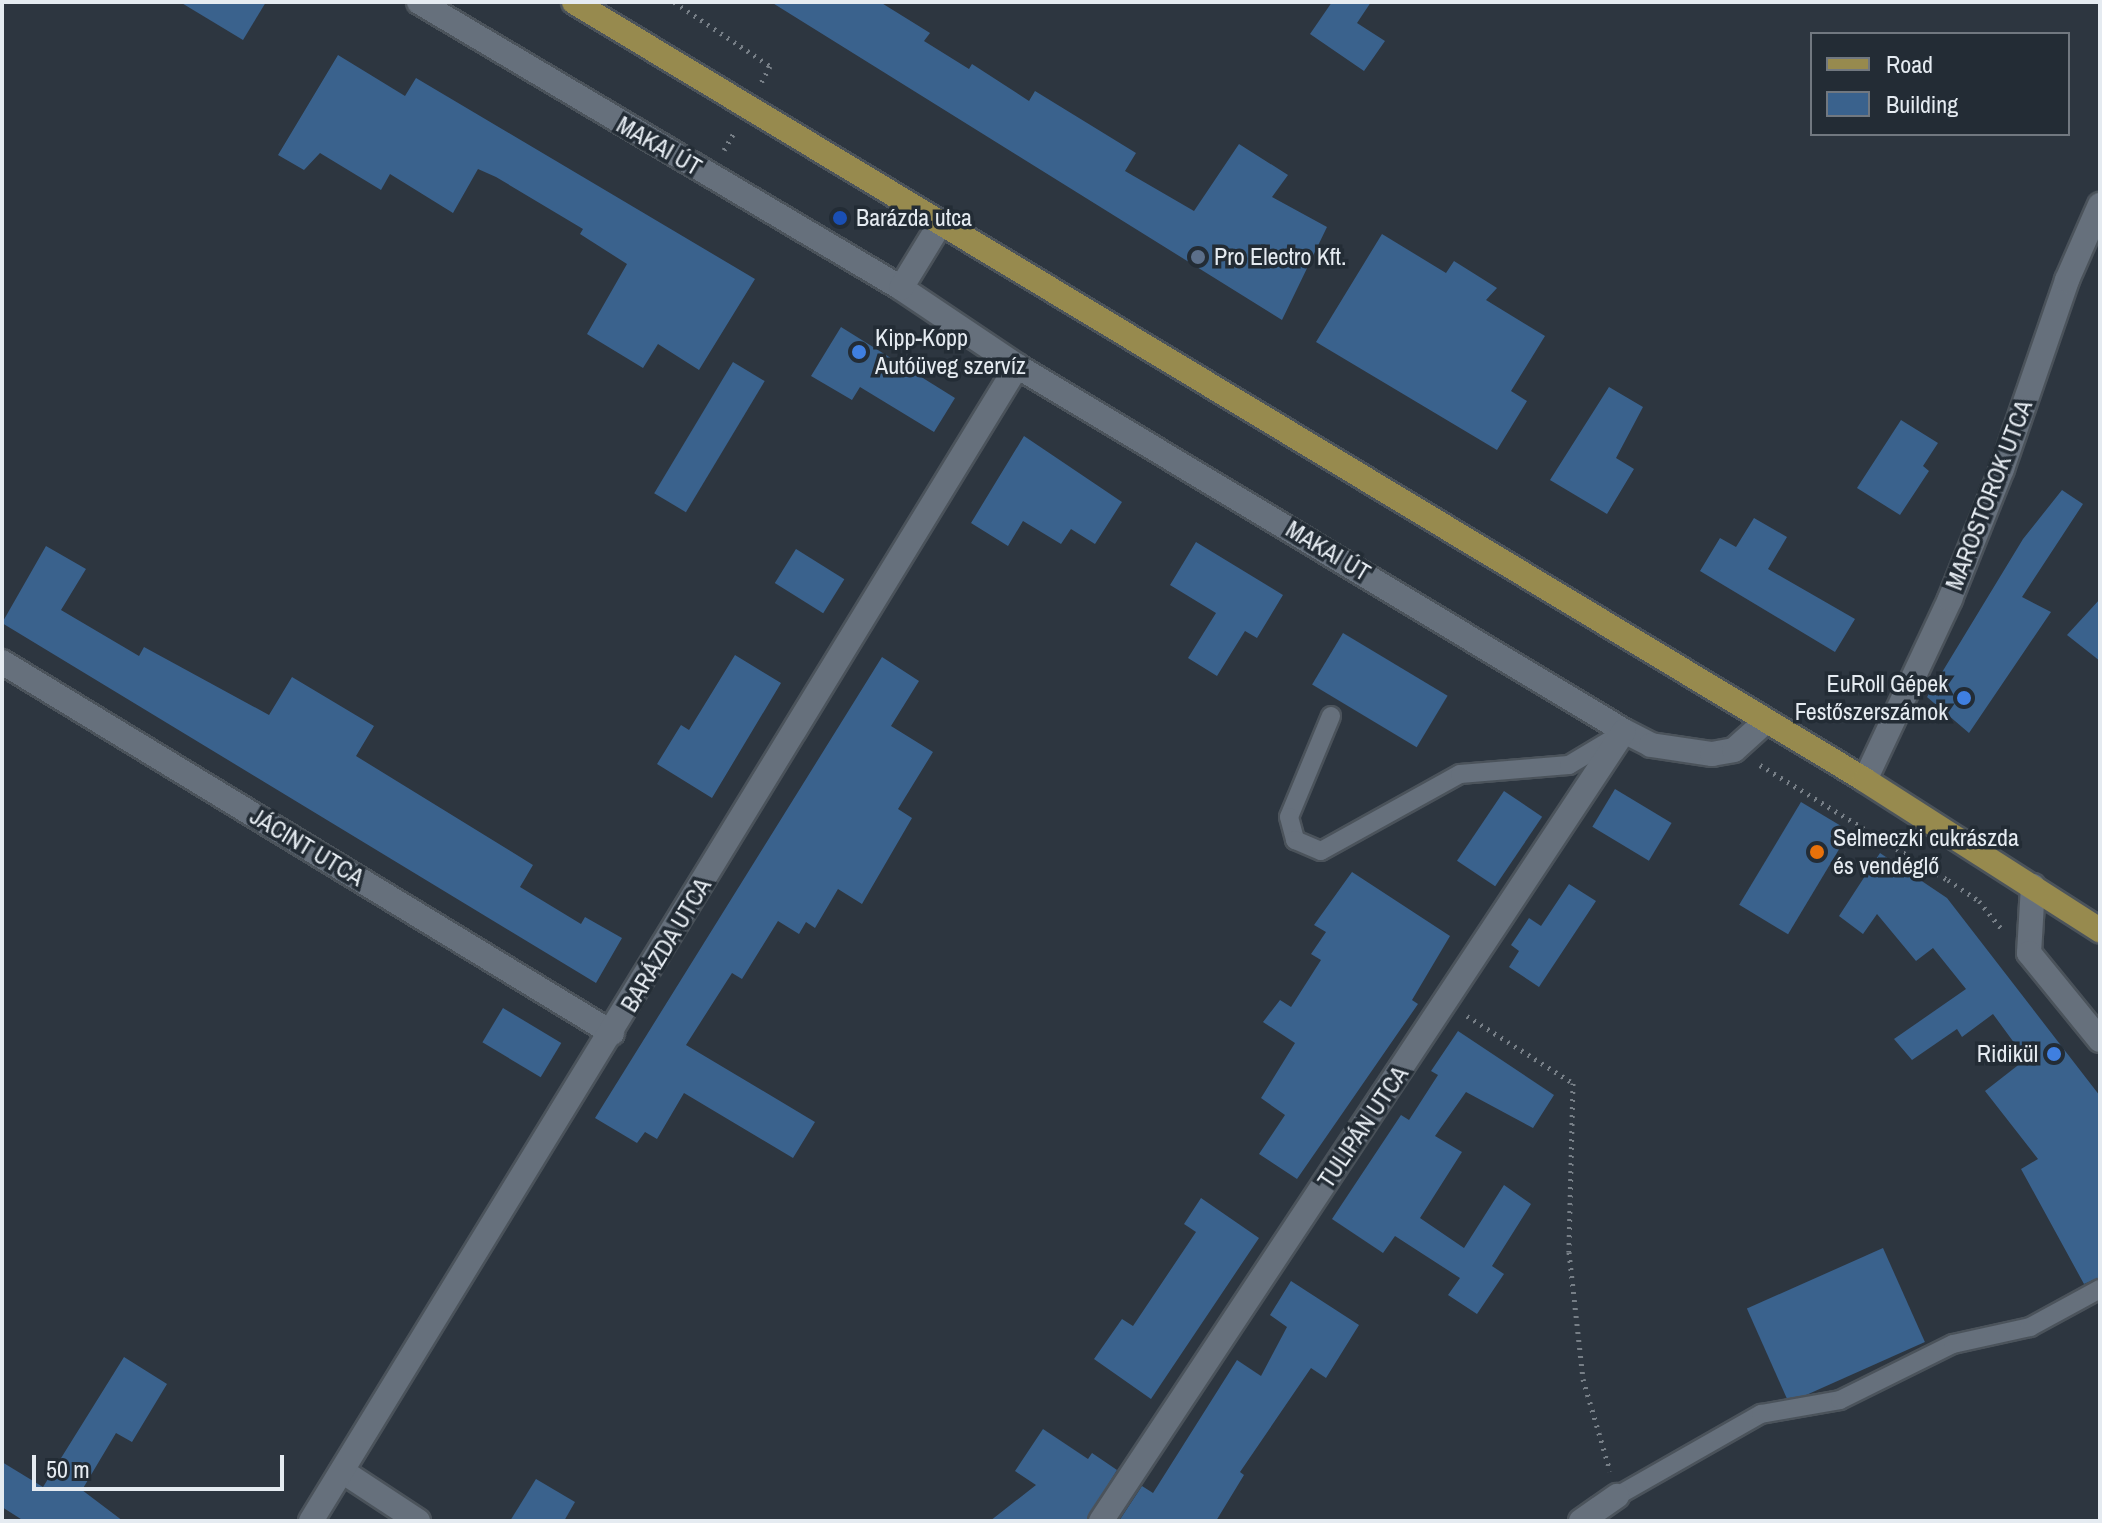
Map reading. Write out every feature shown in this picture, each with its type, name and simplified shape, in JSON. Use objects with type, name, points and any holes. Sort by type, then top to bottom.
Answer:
[{"type":"main road","points":[[574,2],[1865,780],[2100,930]]},
{"type":"street","name":"MAKAI ÚT","points":[[419,2],[901,288],[1017,366],[1624,731],[1651,745],[1682,752],[1734,750]]},
{"type":"street","name":"MAROSTOROK UTCA","points":[[1865,780],[1950,599],[2002,469],[2067,280],[2100,205]]},
{"type":"street","points":[[901,288],[940,224]]},
{"type":"street","name":"BARÁZDA UTCA","points":[[311,1521],[1017,366]]},
{"type":"street","name":"JÁCINT UTCA","points":[[2,662],[612,1033]]},
{"type":"street","points":[[1734,750],[1765,722]]},
{"type":"street","name":"TULIPÁN UTCA","points":[[1101,1521],[1624,731]]},
{"type":"street","points":[[2033,886],[2029,953],[2100,1040]]},
{"type":"street","points":[[342,1471],[418,1521]]},
{"type":"street","points":[[1581,1521],[1617,1496]]},
{"type":"lane","points":[[1331,716],[1289,817],[1295,840],[1321,851],[1460,774],[1569,765],[1624,731]]},
{"type":"lane","points":[[1617,1496],[1761,1414],[1840,1400],[1953,1344],[2030,1327],[2100,1289]]},
{"type":"path","points":[[1734,750],[1979,901],[2029,953]]},
{"type":"path","points":[[1446,1003],[1573,1083],[1569,1252],[1583,1379],[1617,1496]]},
{"type":"building","points":[[180,2],[266,2],[243,40]]},
{"type":"building","points":[[771,2],[880,2],[930,33],[924,41],[969,69],[972,64],[1029,101],[1035,91],[1136,153],[1125,171],[1194,211],[1239,144],[1288,175],[1272,197],[1327,227],[1282,320]]},
{"type":"building","points":[[1332,2],[1371,2],[1357,23],[1385,41],[1364,71],[1310,34]]},
{"type":"building","points":[[338,55],[405,96],[416,78],[755,279],[699,370],[658,344],[643,368],[587,334],[627,264],[580,234],[583,229],[496,177],[478,169],[453,213],[390,174],[381,190],[320,153],[304,170],[278,155]]},
{"type":"building","points":[[1382,234],[1446,273],[1454,261],[1497,288],[1486,300],[1545,336],[1511,391],[1527,401],[1497,450],[1316,342]]},
{"type":"building","points":[[841,327],[955,398],[934,432],[860,387],[852,400],[811,376]]},
{"type":"building","points":[[733,362],[765,381],[686,512],[654,493]]},
{"type":"building","points":[[1609,387],[1643,407],[1616,458],[1634,469],[1607,514],[1550,480]]},
{"type":"building","points":[[1901,420],[1938,443],[1923,466],[1929,471],[1900,515],[1857,488]]},
{"type":"building","points":[[1024,436],[1122,502],[1095,544],[1071,529],[1061,544],[1023,521],[1008,546],[971,523]]},
{"type":"building","points":[[2062,490],[2083,504],[2022,597],[2051,612],[1969,733],[1927,697],[2023,539]]},
{"type":"building","points":[[1754,518],[1787,537],[1768,569],[1855,619],[1835,652],[1700,571],[1720,538],[1736,547]]},
{"type":"building","points":[[1196,542],[1283,595],[1257,638],[1245,631],[1217,676],[1188,658],[1216,613],[1170,585]]},
{"type":"building","points":[[46,546],[86,569],[61,610],[139,656],[144,647],[269,715],[292,677],[374,726],[356,756],[533,865],[520,887],[581,924],[585,917],[622,938],[596,983],[2,623]]},
{"type":"building","points":[[796,549],[844,579],[823,613],[775,583]]},
{"type":"building","points":[[2100,599],[2100,661],[2067,635]]},
{"type":"building","points":[[1343,633],[1448,696],[1417,747],[1312,684]]},
{"type":"building","points":[[735,655],[781,683],[712,798],[657,764],[681,725],[689,730]]},
{"type":"building","points":[[882,657],[919,681],[891,726],[933,752],[898,809],[912,818],[862,904],[838,889],[815,928],[806,922],[799,934],[778,921],[742,979],[732,973],[686,1045],[815,1122],[793,1158],[684,1093],[657,1139],[645,1132],[637,1143],[595,1118]]},
{"type":"building","points":[[1615,789],[1672,823],[1649,861],[1592,827]]},
{"type":"building","points":[[1504,791],[1542,817],[1495,886],[1457,861]]},
{"type":"building","points":[[1801,802],[1850,831],[1788,934],[1739,905]]},
{"type":"building","points":[[1880,853],[1947,898],[2100,1096],[2100,1277],[2084,1284],[2021,1169],[2038,1159],[1985,1091],[2026,1059],[1993,1014],[1962,1037],[1957,1029],[1912,1060],[1894,1039],[1966,989],[1933,948],[1916,961],[1877,914],[1863,934],[1839,916]]},
{"type":"building","points":[[1352,872],[1450,936],[1412,1000],[1418,1004],[1297,1179],[1259,1154],[1285,1115],[1261,1098],[1295,1043],[1263,1022],[1280,1000],[1291,1007],[1321,960],[1311,954],[1326,932],[1314,925]]},
{"type":"building","points":[[1569,884],[1596,901],[1539,987],[1509,967],[1519,951],[1511,945],[1529,918],[1541,926]]},
{"type":"building","points":[[503,1008],[561,1043],[541,1077],[482,1042]]},
{"type":"building","points":[[1458,1031],[1554,1095],[1533,1128],[1466,1092],[1435,1136],[1462,1152],[1420,1218],[1464,1248],[1504,1185],[1531,1204],[1492,1266],[1504,1274],[1477,1314],[1448,1295],[1460,1278],[1395,1236],[1383,1253],[1332,1219],[1401,1115],[1409,1120],[1438,1075],[1431,1071]]},
{"type":"building","points":[[1201,1198],[1259,1238],[1151,1399],[1094,1359],[1122,1319],[1133,1326],[1196,1232],[1184,1224]]},
{"type":"building","points":[[1883,1248],[1925,1342],[1789,1403],[1747,1309]]},
{"type":"building","points":[[1291,1281],[1359,1325],[1326,1378],[1311,1368],[1240,1472],[1244,1475],[1216,1521],[1119,1521],[1142,1486],[1153,1493],[1237,1360],[1261,1376],[1287,1327],[1270,1315]]},
{"type":"building","points":[[124,1357],[167,1384],[132,1442],[116,1433],[82,1490],[123,1521],[24,1521],[2,1507],[2,1462],[43,1487]]},
{"type":"building","points":[[1043,1429],[1088,1459],[1092,1453],[1117,1470],[1086,1521],[990,1521],[1036,1485],[1015,1471]]},
{"type":"building","points":[[536,1479],[575,1502],[564,1521],[510,1521]]},
{"type":"place","name":"Barázda utca","points":[[840,218]]},
{"type":"place","name":"Pro Electro Kft.","points":[[1198,257]]},
{"type":"place","name":"Kipp-Kopp Autóüveg szervíz","points":[[859,352]]},
{"type":"place","name":"EuRoll Gépek Festőszerszámok","points":[[1964,698]]},
{"type":"place","name":"Selmeczki cukrászda és vendéglő","points":[[1817,852]]},
{"type":"place","name":"Ridikül","points":[[2054,1054]]}]
